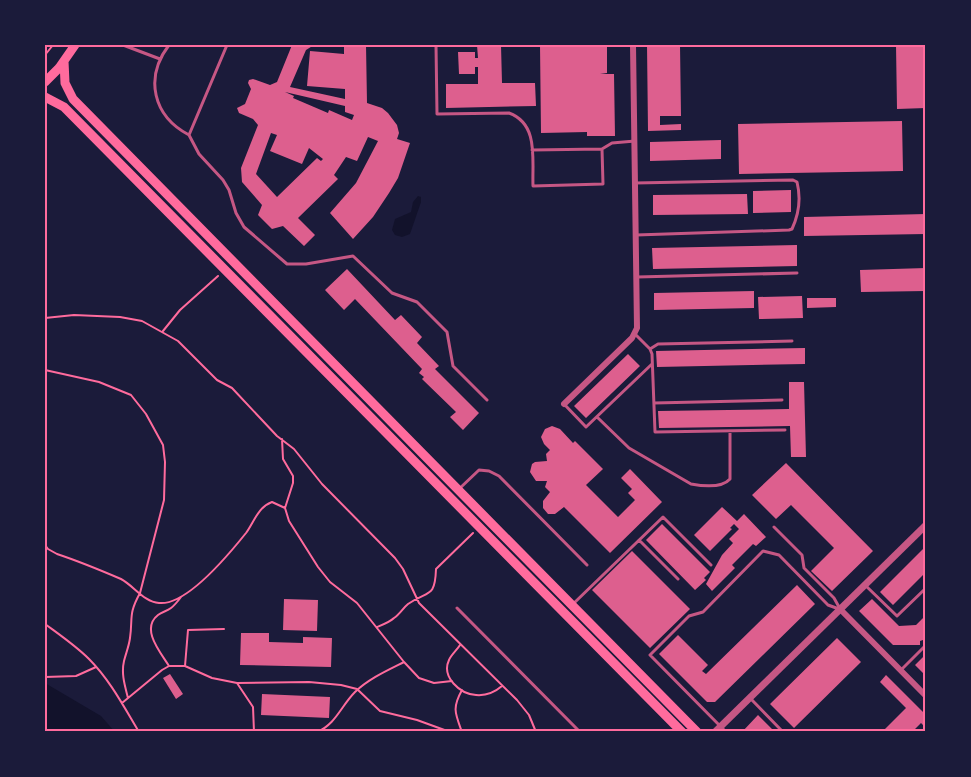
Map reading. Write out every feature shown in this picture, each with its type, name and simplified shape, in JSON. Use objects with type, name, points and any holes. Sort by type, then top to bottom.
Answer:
[{"type":"main road","points":[[45,82],[75,45]]},
{"type":"main road","points":[[64,61],[65,82],[74,99],[697,732]]},
{"type":"main road","points":[[45,97],[64,107],[682,732]]},
{"type":"street","points":[[564,404],[635,334],[638,322],[633,45]]},
{"type":"street","points":[[720,730],[926,525]]},
{"type":"street","points":[[840,609],[926,696]]},
{"type":"lane","points":[[123,45],[160,59]]},
{"type":"lane","points":[[169,45],[160,59],[154,80],[161,109],[172,124],[189,135],[200,154],[223,180],[244,227],[287,264],[306,264],[352,256],[392,293],[417,302],[447,332],[453,366],[487,400]]},
{"type":"lane","points":[[189,135],[227,45]]},
{"type":"lane","points":[[436,45],[437,114],[509,113],[519,117],[525,122],[530,134],[533,186],[603,184],[602,149]]},
{"type":"lane","points":[[532,150],[602,149],[612,143],[635,141]]},
{"type":"lane","points":[[635,183],[793,180],[798,187],[799,210],[792,229],[789,230],[636,235]]},
{"type":"lane","points":[[637,277],[796,273]]},
{"type":"lane","points":[[635,334],[650,349],[655,432],[785,430]]},
{"type":"lane","points":[[650,349],[658,344],[792,341]]},
{"type":"lane","points":[[564,404],[586,427],[652,363]]},
{"type":"lane","points":[[654,403],[782,400]]},
{"type":"lane","points":[[597,417],[629,448],[691,484],[697,485],[722,485],[730,479],[730,431]]},
{"type":"lane","points":[[457,490],[479,470],[489,471],[499,476],[587,565]]},
{"type":"lane","points":[[571,605],[663,517],[711,565]]},
{"type":"lane","points":[[774,527],[802,555],[804,568],[834,598],[840,609]]},
{"type":"lane","points":[[639,540],[678,579]]},
{"type":"lane","points":[[720,730],[650,655],[689,616],[703,612],[763,551],[779,555],[828,604],[840,609]]},
{"type":"lane","points":[[865,585],[897,616],[926,588]]},
{"type":"lane","points":[[457,608],[580,732]]},
{"type":"lane","points":[[900,670],[926,645]]},
{"type":"lane","points":[[920,690],[926,685]]},
{"type":"lane","points":[[750,698],[783,732]]},
{"type":"path","points":[[45,55],[52,45]]},
{"type":"path","points":[[163,332],[180,310],[225,270]]},
{"type":"path","points":[[45,318],[74,315],[120,317],[142,321],[184,347],[217,380],[232,388],[294,449],[322,484],[395,558],[403,568],[417,600],[503,686],[529,716],[536,732]]},
{"type":"path","points":[[45,370],[99,382],[131,395],[146,414],[163,445],[164,500],[140,593],[130,616],[130,642],[123,664],[123,680],[128,698]]},
{"type":"path","points":[[282,439],[283,459],[293,476],[285,508],[289,521],[318,567],[330,582],[357,603],[404,663],[419,678],[434,683],[452,681]]},
{"type":"path","points":[[45,545],[57,554],[122,580],[149,600],[159,603],[170,602],[200,585],[247,531],[266,504],[272,502],[285,508]]},
{"type":"path","points":[[376,627],[394,619],[409,603],[432,590],[436,568],[480,527]]},
{"type":"path","points":[[169,666],[154,641],[151,631],[152,622],[158,615],[171,608],[183,594]]},
{"type":"path","points":[[45,624],[69,641],[96,668],[122,703],[139,732]]},
{"type":"path","points":[[185,666],[188,630],[224,629]]},
{"type":"path","points":[[460,645],[449,659],[447,668],[452,681],[462,690],[477,695],[488,694],[503,686]]},
{"type":"path","points":[[317,732],[332,724],[357,689],[404,663]]},
{"type":"path","points":[[122,703],[169,666],[185,666],[212,678],[237,682],[309,682],[357,689],[380,711],[450,732]]},
{"type":"path","points":[[45,677],[76,676],[96,668]]},
{"type":"path","points":[[237,682],[253,707],[254,732]]},
{"type":"path","points":[[462,690],[455,702],[455,714],[462,732]]},
{"type":"path","points":[[433,732],[437,727]]},
{"type":"shaded area","points":[[418,196],[421,197],[421,202],[410,234],[402,237],[395,235],[392,230],[395,219],[411,212],[413,202]]},
{"type":"shaded area","points":[[45,683],[101,716],[115,732],[45,732]]},
{"type":"building","points":[[292,45],[314,45],[306,50],[290,87],[345,99],[345,89],[307,86],[310,51],[344,54],[344,45],[366,45],[367,103],[382,108],[388,113],[397,125],[399,133],[397,139],[410,143],[398,178],[373,217],[353,239],[330,213],[356,183],[378,141],[368,137],[357,161],[346,157],[334,175],[338,179],[298,218],[315,235],[304,246],[283,226],[272,229],[258,215],[262,205],[242,182],[241,168],[258,125],[253,119],[239,113],[237,108],[245,104],[251,89],[249,80],[253,79],[270,85],[277,82]],"holes":[[[285,92],[345,106],[345,112],[354,115],[352,120],[329,110],[328,113],[293,98],[294,96]],[[271,133],[277,135],[270,151],[302,164],[309,148],[323,159],[321,161],[317,158],[277,197],[256,174]]]},
{"type":"building","points":[[477,45],[501,45],[502,83],[535,83],[536,106],[446,108],[446,84],[478,84],[478,67],[475,67],[475,74],[459,74],[458,52],[475,52],[475,58],[478,58]]},
{"type":"building","points":[[540,45],[607,45],[607,73],[600,74],[614,74],[615,136],[587,136],[587,132],[541,133]]},
{"type":"building","points":[[647,45],[680,45],[681,116],[660,116],[660,125],[681,124],[681,130],[648,131]]},
{"type":"building","points":[[896,45],[926,45],[926,108],[897,109]]},
{"type":"building","points":[[902,121],[903,171],[739,174],[738,124]]},
{"type":"building","points":[[721,140],[721,159],[650,161],[650,142]]},
{"type":"building","points":[[791,190],[791,212],[753,213],[753,191]]},
{"type":"building","points":[[747,194],[748,214],[653,215],[653,195]]},
{"type":"building","points":[[926,214],[926,234],[804,236],[804,217]]},
{"type":"building","points":[[797,245],[797,266],[653,269],[652,248]]},
{"type":"building","points":[[926,268],[926,291],[861,292],[860,270]]},
{"type":"building","points":[[347,269],[395,320],[401,315],[422,337],[417,343],[439,366],[435,369],[479,413],[463,430],[450,417],[456,412],[422,379],[424,377],[419,373],[422,369],[355,299],[344,310],[325,290]]},
{"type":"building","points":[[754,291],[754,308],[654,310],[654,293]]},
{"type":"building","points":[[802,296],[803,318],[759,319],[758,297]]},
{"type":"building","points":[[807,298],[836,298],[836,307],[807,308]]},
{"type":"building","points":[[805,348],[805,364],[657,367],[656,351]]},
{"type":"building","points":[[628,354],[640,366],[586,418],[574,406]]},
{"type":"building","points":[[789,382],[804,382],[806,457],[791,457],[790,426],[659,428],[658,411],[789,409]]},
{"type":"building","points":[[552,426],[560,429],[573,443],[575,441],[603,469],[586,485],[618,517],[635,500],[628,493],[632,489],[621,478],[630,469],[662,502],[610,553],[564,507],[555,514],[548,514],[543,508],[543,501],[550,492],[545,487],[547,481],[536,481],[530,472],[535,462],[547,461],[546,454],[550,450],[541,437],[545,429]]},
{"type":"building","points":[[786,463],[873,551],[832,591],[811,571],[834,548],[791,505],[776,519],[752,495]]},
{"type":"building","points":[[722,507],[737,521],[744,514],[766,537],[756,546],[753,544],[732,565],[735,568],[712,591],[706,584],[722,555],[733,543],[729,539],[739,529],[734,524],[730,528],[732,529],[710,551],[694,535]]},
{"type":"building","points":[[662,524],[710,572],[704,578],[706,580],[695,590],[646,540]]},
{"type":"building","points":[[926,546],[926,572],[893,605],[880,592]]},
{"type":"building","points":[[632,551],[690,609],[650,648],[592,590]]},
{"type":"building","points":[[797,585],[815,604],[715,702],[707,702],[659,654],[678,635],[708,665],[702,671],[706,674]]},
{"type":"building","points":[[284,599],[318,600],[317,631],[283,630]]},
{"type":"building","points":[[872,599],[899,626],[916,625],[926,615],[926,639],[920,641],[920,645],[893,645],[859,611]]},
{"type":"building","points":[[241,633],[269,633],[269,642],[303,643],[303,637],[332,638],[331,667],[240,665]]},
{"type":"building","points":[[837,638],[861,662],[794,728],[770,704]]},
{"type":"building","points":[[926,654],[926,676],[915,665]]},
{"type":"building","points":[[170,674],[183,694],[176,699],[163,678]]},
{"type":"building","points":[[886,675],[926,715],[926,728],[921,723],[912,732],[882,732],[906,708],[880,682]]},
{"type":"building","points":[[262,694],[330,697],[329,718],[261,715]]},
{"type":"building","points":[[758,715],[775,732],[742,732]]}]
